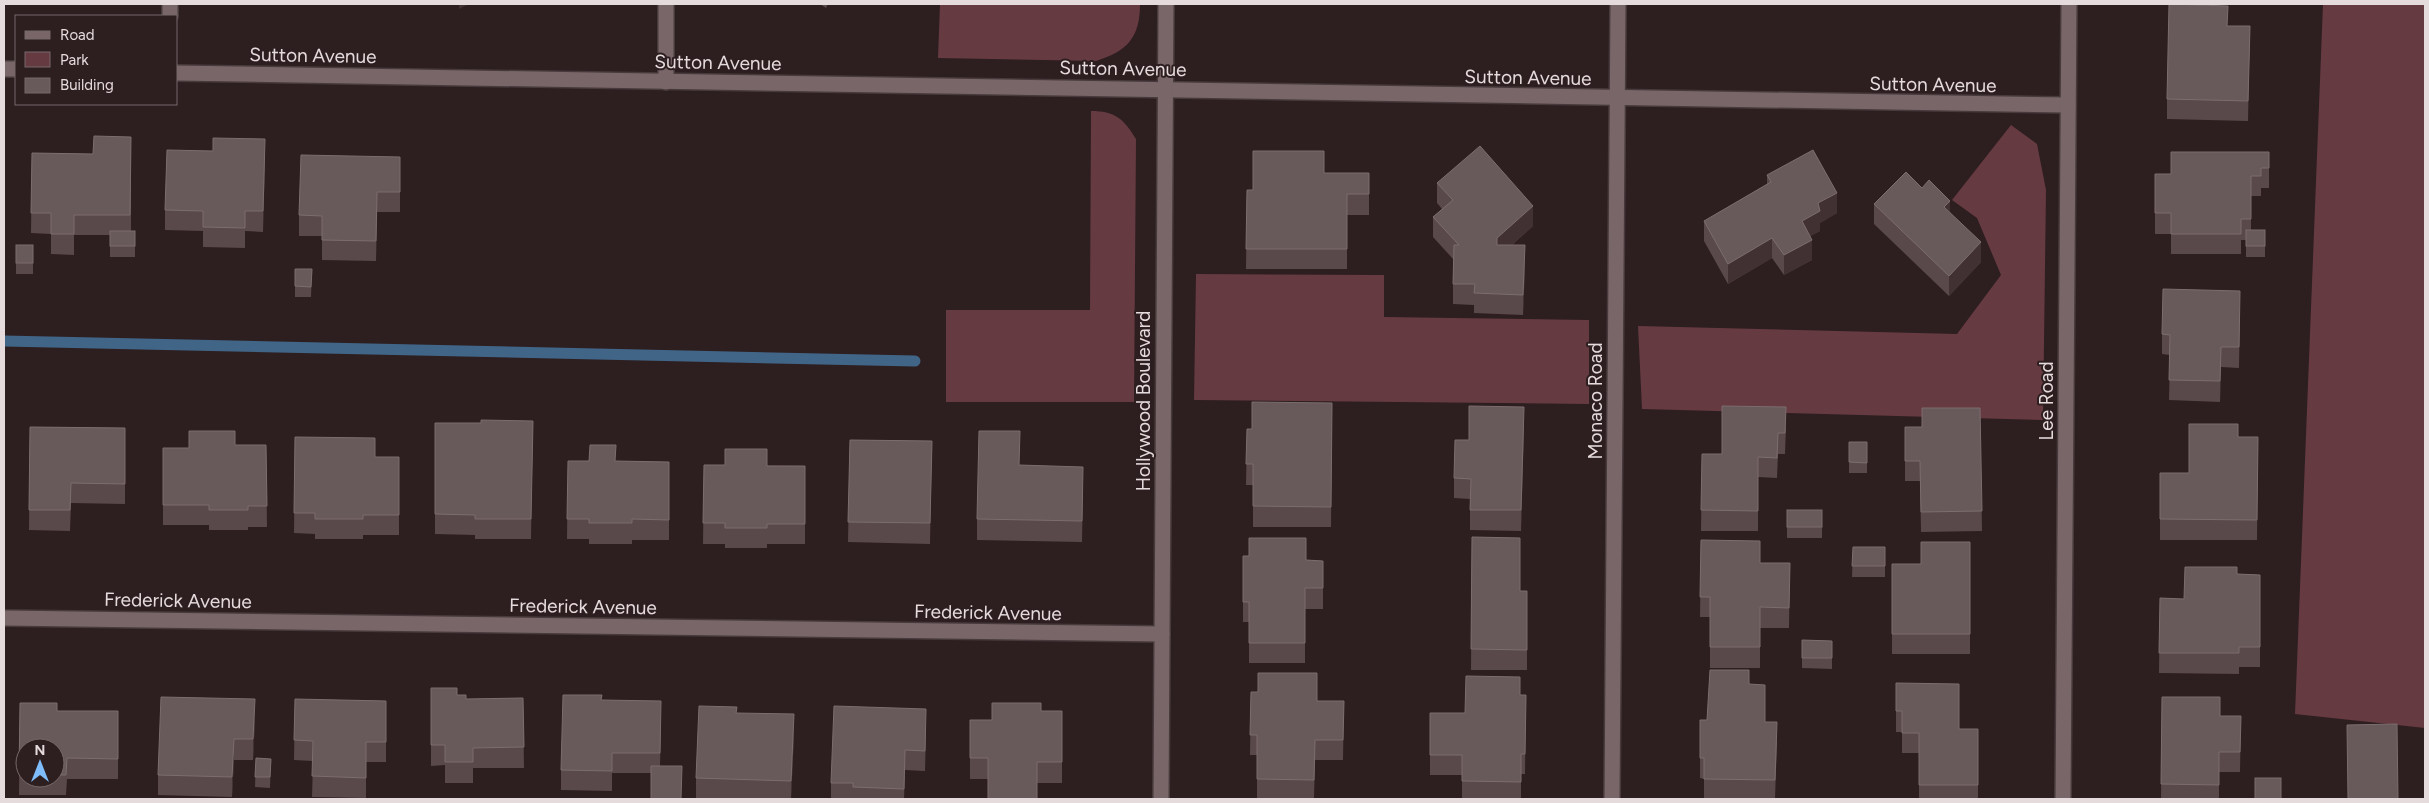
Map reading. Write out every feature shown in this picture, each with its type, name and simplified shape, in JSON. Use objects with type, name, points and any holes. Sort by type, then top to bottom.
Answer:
[{"type":"street","points":[[666,4],[666,82]]},
{"type":"street","name":"Hollywood Boulevard","points":[[1161,799],[1166,4]]},
{"type":"street","name":"Monaco Road","points":[[1612,799],[1618,4]]},
{"type":"street","name":"Lee Road","points":[[2063,799],[2070,4]]},
{"type":"street","name":"Sutton Avenue","points":[[178,73],[666,82],[1165,88],[1618,99],[2068,106]]},
{"type":"street","name":"Frederick Avenue","points":[[4,618],[1162,634]]},
{"type":"green space","points":[[940,4],[1140,4],[1137,26],[1130,41],[1116,53],[1096,61],[938,58]]},
{"type":"green space","points":[[2323,4],[2425,4],[2425,728],[2295,714]]},
{"type":"green space","points":[[1091,111],[1113,115],[1123,121],[1136,139],[1134,402],[946,402],[946,310],[1090,310]]},
{"type":"green space","points":[[2011,125],[2037,144],[2046,190],[2043,420],[1642,409],[1638,326],[1957,334],[2001,275],[1977,218],[1952,200]]},
{"type":"green space","points":[[1196,274],[1384,275],[1384,317],[1589,320],[1589,404],[1194,400]]},
{"type":"building","points":[[2169,4],[2228,6],[2227,26],[2250,26],[2248,101],[2167,99]]},
{"type":"building","points":[[94,136],[131,137],[130,215],[74,215],[74,234],[51,234],[51,213],[31,213],[32,153],[93,154]]},
{"type":"building","points":[[213,138],[265,139],[263,211],[245,211],[245,228],[203,227],[203,211],[165,210],[167,150],[213,151]]},
{"type":"building","points":[[1480,146],[1533,206],[1497,238],[1497,245],[1525,245],[1523,295],[1474,293],[1475,284],[1453,284],[1454,245],[1459,245],[1433,217],[1453,200],[1437,183]]},
{"type":"building","points":[[1813,150],[1837,193],[1818,203],[1820,211],[1802,221],[1812,240],[1784,255],[1772,238],[1728,264],[1704,221],[1771,182],[1767,175]]},
{"type":"building","points":[[1253,151],[1324,151],[1324,173],[1369,173],[1369,194],[1347,194],[1347,249],[1246,249],[1247,190],[1253,190]]},
{"type":"building","points":[[2171,152],[2269,152],[2269,168],[2261,168],[2261,176],[2251,176],[2251,219],[2241,219],[2241,234],[2171,234],[2171,213],[2155,213],[2155,174],[2171,174]]},
{"type":"building","points":[[301,155],[400,157],[400,192],[377,192],[376,241],[322,240],[322,216],[299,215]]},
{"type":"building","points":[[1906,172],[1922,188],[1929,180],[1950,201],[1944,207],[1981,242],[1949,276],[1874,204]]},
{"type":"building","points":[[2246,230],[2265,230],[2265,246],[2246,246]]},
{"type":"building","points":[[110,231],[135,231],[135,246],[110,246]]},
{"type":"building","points":[[16,245],[33,245],[33,263],[16,263]]},
{"type":"building","points":[[295,269],[312,269],[311,287],[295,286]]},
{"type":"building","points":[[2163,289],[2240,291],[2239,347],[2221,347],[2220,381],[2169,380],[2170,335],[2162,334]]},
{"type":"building","points":[[1252,402],[1332,403],[1331,507],[1253,506],[1253,464],[1246,464],[1247,429],[1252,429]]},
{"type":"building","points":[[1469,406],[1524,407],[1521,510],[1470,510],[1471,479],[1454,478],[1455,440],[1469,440]]},
{"type":"building","points":[[1722,406],[1786,407],[1785,433],[1778,433],[1777,458],[1758,457],[1758,511],[1701,510],[1702,454],[1722,454]]},
{"type":"building","points":[[1922,408],[1980,408],[1982,511],[1921,512],[1920,461],[1905,461],[1905,427],[1922,427]]},
{"type":"building","points":[[481,420],[533,421],[531,519],[475,519],[475,515],[435,514],[435,423],[481,423]]},
{"type":"building","points":[[2189,424],[2238,424],[2238,437],[2258,437],[2257,520],[2160,519],[2160,473],[2189,473]]},
{"type":"building","points":[[30,427],[125,428],[125,484],[71,483],[70,510],[29,510]]},
{"type":"building","points":[[189,431],[235,431],[235,445],[266,445],[267,506],[248,506],[248,510],[209,510],[209,505],[163,505],[163,448],[189,448]]},
{"type":"building","points":[[979,431],[1020,431],[1019,465],[1083,467],[1082,521],[977,519]]},
{"type":"building","points":[[295,437],[375,438],[375,457],[399,457],[399,515],[363,515],[363,519],[315,519],[315,513],[294,513]]},
{"type":"building","points":[[850,440],[932,441],[930,523],[848,522]]},
{"type":"building","points":[[1849,442],[1867,442],[1867,463],[1849,462]]},
{"type":"building","points":[[590,445],[616,445],[615,461],[669,462],[669,520],[632,519],[632,523],[589,523],[589,519],[567,519],[568,461],[589,461]]},
{"type":"building","points":[[725,449],[767,449],[767,466],[805,466],[805,524],[767,524],[767,528],[725,528],[725,523],[703,523],[704,465],[725,465]]},
{"type":"building","points":[[1787,510],[1822,510],[1822,527],[1787,527]]},
{"type":"building","points":[[1472,537],[1520,538],[1520,591],[1527,591],[1527,650],[1471,649]]},
{"type":"building","points":[[1249,538],[1306,538],[1306,560],[1323,561],[1323,588],[1305,588],[1305,643],[1249,643],[1249,602],[1243,602],[1243,556],[1249,556]]},
{"type":"building","points":[[1701,540],[1760,541],[1760,563],[1790,563],[1789,608],[1760,607],[1760,647],[1710,647],[1710,597],[1700,597]]},
{"type":"building","points":[[1921,542],[1970,542],[1970,634],[1892,634],[1892,564],[1921,564]]},
{"type":"building","points":[[1853,547],[1885,547],[1885,566],[1852,566]]},
{"type":"building","points":[[2185,567],[2237,567],[2237,574],[2260,575],[2260,647],[2239,647],[2239,653],[2159,653],[2160,598],[2184,599]]},
{"type":"building","points":[[1802,640],[1832,641],[1832,658],[1802,658]]},
{"type":"building","points":[[1710,670],[1749,670],[1749,684],[1765,685],[1765,722],[1777,722],[1775,780],[1704,779],[1704,758],[1700,758],[1700,720],[1707,720]]},
{"type":"building","points":[[1258,673],[1317,673],[1317,701],[1344,701],[1343,740],[1315,740],[1314,780],[1257,779],[1257,735],[1250,735],[1251,692],[1258,692]]},
{"type":"building","points":[[1466,676],[1520,677],[1520,695],[1526,695],[1525,754],[1521,754],[1521,782],[1462,781],[1462,755],[1430,755],[1430,713],[1465,713]]},
{"type":"building","points":[[1896,683],[1959,684],[1959,729],[1978,729],[1978,785],[1919,785],[1919,733],[1902,733],[1902,711],[1896,711]]},
{"type":"building","points":[[431,688],[457,688],[457,695],[466,695],[466,699],[523,698],[524,747],[473,748],[473,762],[445,762],[445,745],[431,745]]},
{"type":"building","points":[[563,695],[602,695],[601,700],[661,701],[660,753],[612,753],[612,771],[561,770]]},
{"type":"building","points":[[161,697],[255,699],[253,739],[234,739],[232,777],[158,775]]},
{"type":"building","points":[[2162,697],[2220,697],[2220,716],[2241,716],[2240,752],[2219,752],[2219,785],[2161,784]]},
{"type":"building","points":[[295,699],[386,701],[386,742],[366,742],[366,778],[312,776],[313,741],[294,740]]},
{"type":"building","points":[[20,703],[57,703],[57,711],[118,711],[118,759],[67,758],[66,775],[65,738],[20,738]]},
{"type":"building","points":[[992,703],[1041,703],[1041,711],[1062,711],[1062,762],[1037,762],[1037,799],[988,799],[988,758],[970,758],[970,720],[992,720]]},
{"type":"building","points":[[699,706],[737,707],[736,713],[794,714],[791,781],[696,778]]},
{"type":"building","points":[[834,706],[926,709],[925,751],[905,750],[904,789],[853,787],[853,783],[831,783]]},
{"type":"building","points":[[2397,724],[2398,799],[2348,799],[2347,725]]},
{"type":"building","points":[[256,758],[271,759],[270,777],[255,777]]},
{"type":"building","points":[[651,766],[682,766],[681,799],[651,799]]},
{"type":"building","points":[[2255,778],[2281,778],[2281,799],[2255,799]]},
{"type":"waterway","points":[[4,341],[915,361]]}]
